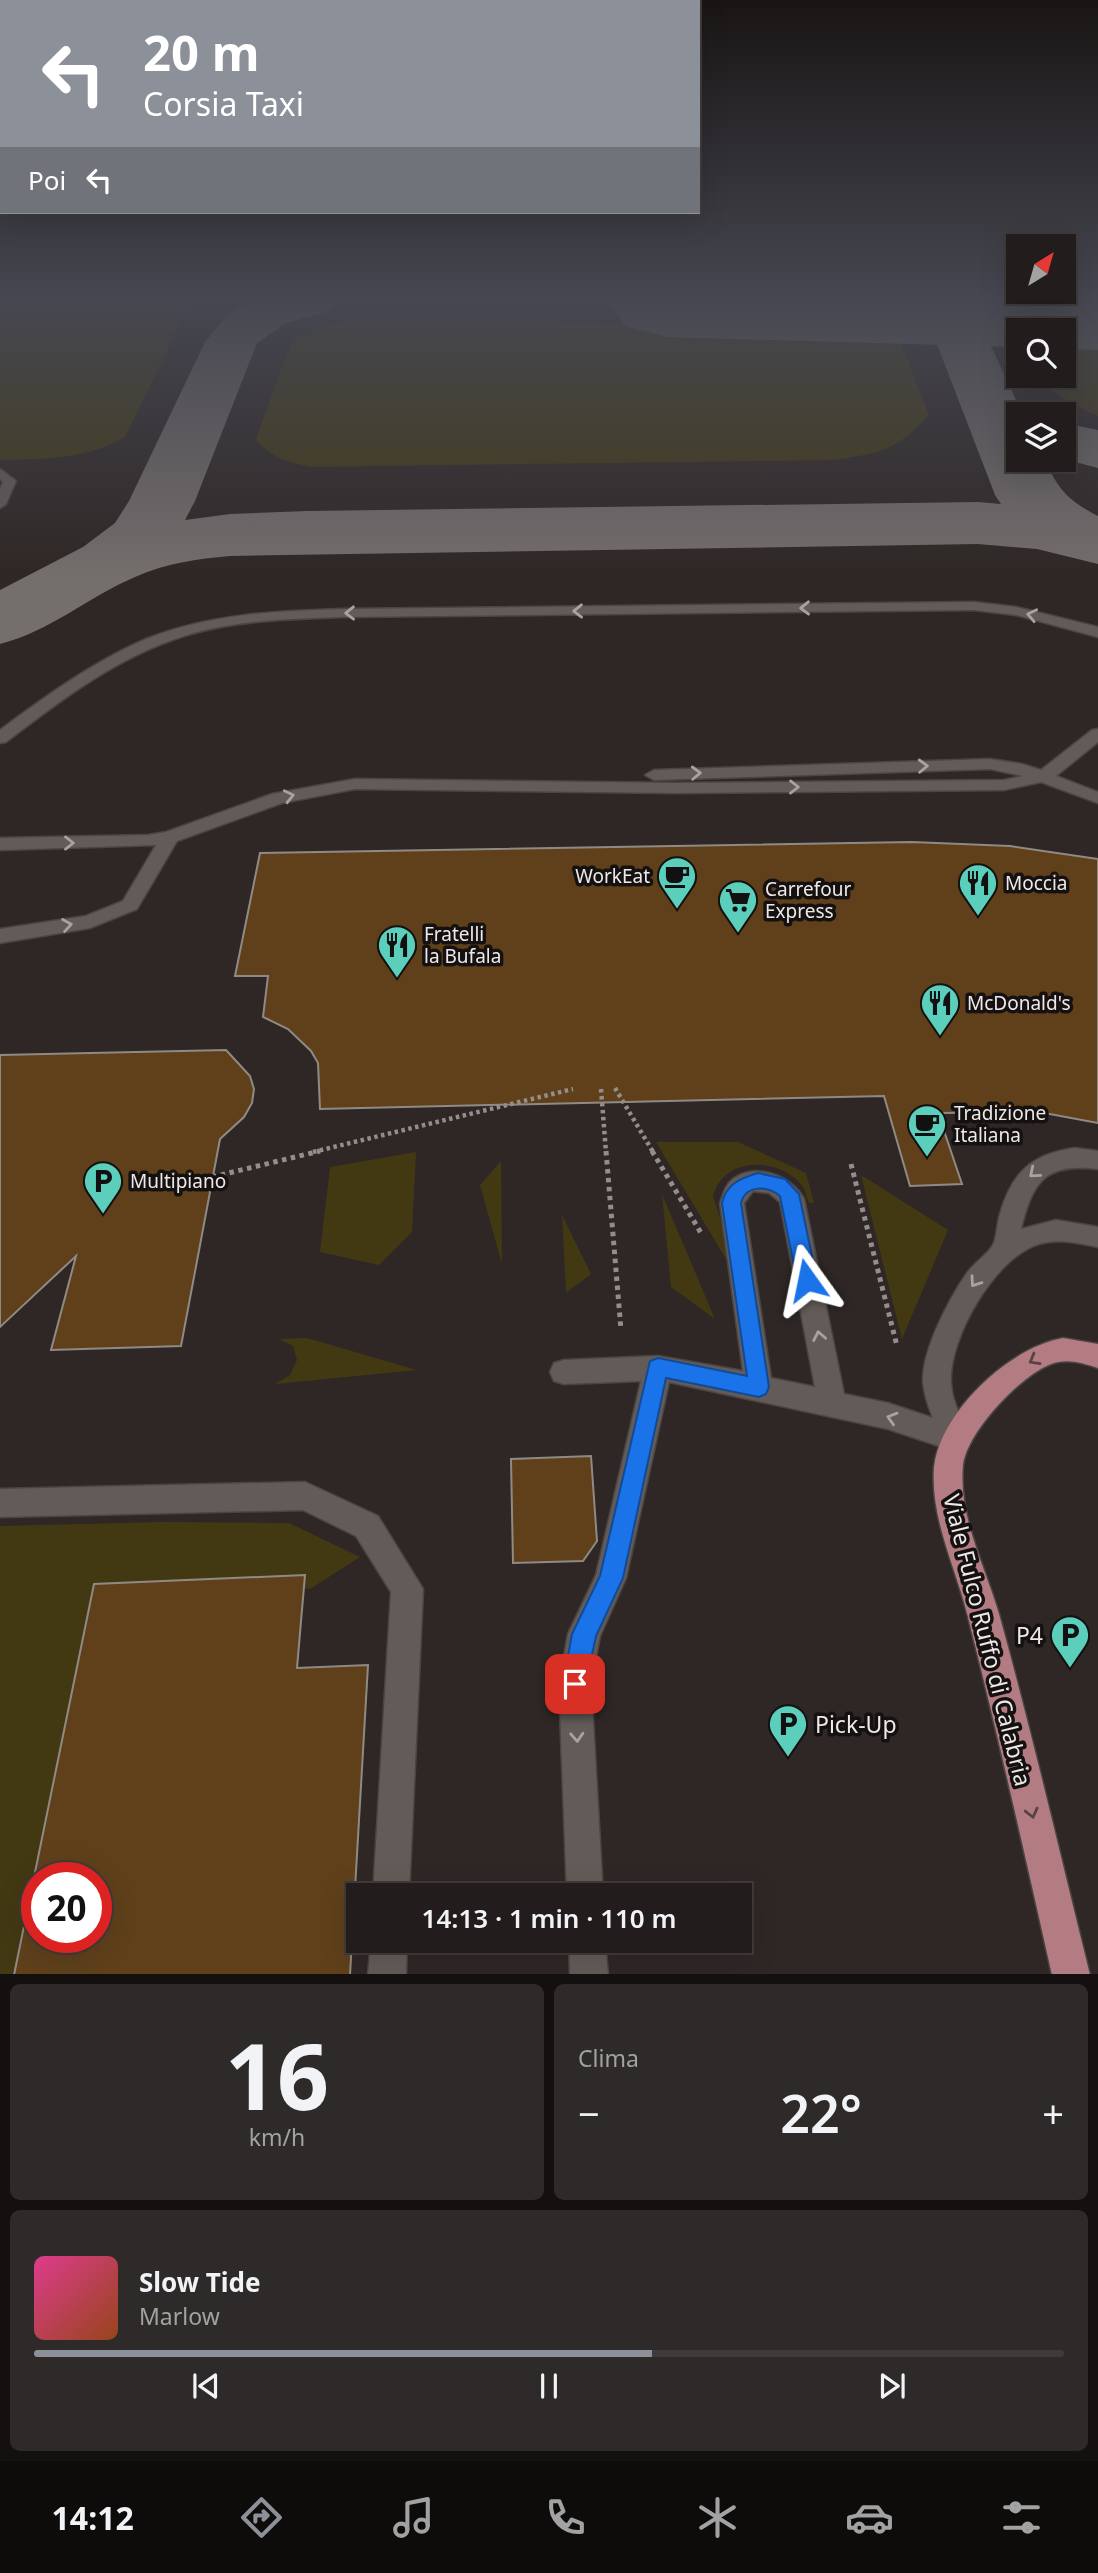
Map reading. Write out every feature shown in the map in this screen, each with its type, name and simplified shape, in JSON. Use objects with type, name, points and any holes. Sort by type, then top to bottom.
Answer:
[{"type":"main road","name":"Viale Fulco Ruffo di Calabria","points":[[1072,1974],[982,1612],[948,1488],[950,1462],[957,1439],[971,1418],[1026,1364],[1049,1352],[1074,1348],[1098,1356]]},
{"type":"lane","points":[[0,472],[10,481],[0,504]]},
{"type":"lane","points":[[0,738],[60,694],[115,659],[177,633],[237,620],[342,613],[974,606],[1016,611],[1098,632]]},
{"type":"lane","points":[[0,843],[121,843],[170,837],[265,802],[355,784],[977,786],[1024,782],[1045,776],[1098,734]]},
{"type":"lane","points":[[1045,776],[1098,798]]},
{"type":"lane","points":[[0,936],[90,922],[130,905],[170,837]]},
{"type":"lane","points":[[1005,1250],[1010,1214],[1027,1177],[1044,1164],[1061,1158],[1084,1157],[1098,1160]]},
{"type":"lane","points":[[759,1387],[732,1203],[733,1195],[740,1188],[758,1180],[779,1184],[792,1199],[832,1404]]},
{"type":"lane","points":[[957,1439],[942,1405],[937,1384],[938,1365],[958,1312],[975,1280],[1005,1250],[1030,1237],[1049,1231],[1071,1231],[1098,1237]]},
{"type":"lane","points":[[564,1372],[658,1368],[888,1416],[957,1439]]},
{"type":"lane","points":[[584,1883],[575,1684],[584,1634],[611,1578],[658,1368]]},
{"type":"lane","points":[[0,1503],[305,1496],[367,1526],[407,1588],[392,1883]]},
{"type":"lane","points":[[387,1974],[388,1953]]},
{"type":"lane","points":[[588,1953],[589,1974]]},
{"type":"path","points":[[615,1088],[704,1238]]},
{"type":"path","points":[[212,1177],[573,1089]]},
{"type":"path","points":[[601,1089],[621,1329]]},
{"type":"path","points":[[851,1164],[897,1346]]},
{"type":"shaded area","points":[[0,392],[147,392],[125,437],[111,444],[81,454],[0,460]]},
{"type":"shaded area","points":[[273,392],[920,392],[929,415],[907,436],[887,448],[834,460],[311,467],[281,458],[256,440]]},
{"type":"shaded area","points":[[1056,392],[1098,392],[1098,416],[1076,405],[1076,402],[1071,402]]},
{"type":"shaded area","points":[[656,1142],[738,1142],[806,1173],[814,1203],[809,1203],[803,1187],[793,1177],[781,1170],[754,1165],[740,1167],[728,1173],[713,1196],[732,1254],[726,1259]]},
{"type":"shaded area","points":[[416,1152],[412,1232],[379,1265],[320,1252],[330,1167]]},
{"type":"shaded area","points":[[501,1161],[502,1264],[480,1185]]},
{"type":"shaded area","points":[[861,1175],[948,1230],[902,1339]]},
{"type":"shaded area","points":[[662,1194],[715,1319],[671,1287]]},
{"type":"shaded area","points":[[562,1215],[591,1274],[566,1293]]},
{"type":"shaded area","points":[[307,1338],[417,1370],[275,1384],[290,1375],[297,1360],[293,1346],[279,1339]]},
{"type":"shaded area","points":[[163,1522],[289,1523],[360,1557],[310,1589],[205,1579],[94,1584],[37,1862],[21,1862],[21,1941],[14,1974],[0,1974],[0,1526]]},
{"type":"building","points":[[912,842],[1010,846],[1098,859],[1098,1123],[1039,1112],[938,1113],[962,1184],[910,1186],[884,1096],[320,1109],[318,1063],[311,1051],[288,1029],[263,1017],[268,976],[235,976],[260,853]]},
{"type":"building","name":"Multipiano","points":[[226,1050],[250,1076],[254,1089],[252,1103],[244,1117],[220,1139],[181,1346],[51,1350],[76,1256],[0,1327],[0,1055]]},
{"type":"building","points":[[591,1456],[597,1541],[583,1561],[513,1563],[511,1459]]},
{"type":"building","points":[[305,1575],[297,1668],[368,1665],[355,1883],[346,1883],[346,1953],[351,1953],[350,1974],[14,1974],[21,1941],[21,1953],[112,1953],[112,1862],[37,1862],[94,1584]]},
{"type":"taxiway","points":[[108,562],[141,537],[162,501],[209,392]]},
{"type":"taxiway","points":[[984,392],[1028,495],[1049,517],[1093,541]]},
{"type":"taxiway","points":[[1076,444],[1098,449]]},
{"type":"taxiway","points":[[108,562],[181,541],[230,535],[307,532],[978,523],[1038,528],[1098,543]]},
{"type":"taxiway","points":[[0,621],[108,562]]},
{"type":"place","name":"WorkEat","points":[[677,910]]},
{"type":"place","name":"Moccia","points":[[978,917]]},
{"type":"place","name":"Carrefour Express","points":[[738,934]]},
{"type":"place","name":"Fratelli la Bufala","points":[[397,979]]},
{"type":"place","name":"McDonald's","points":[[940,1037]]},
{"type":"place","name":"Tradizione Italiana","points":[[927,1158]]},
{"type":"place","name":"Multipiano","points":[[103,1215]]},
{"type":"place","name":"P4","points":[[1070,1669]]},
{"type":"place","name":"Pick-Up","points":[[788,1758]]},
{"type":"route","points":[[575,1684],[584,1634],[611,1578],[658,1368],[759,1387],[732,1203],[733,1195],[740,1188],[758,1180],[779,1184],[787,1191],[792,1199],[807,1280]]}]
